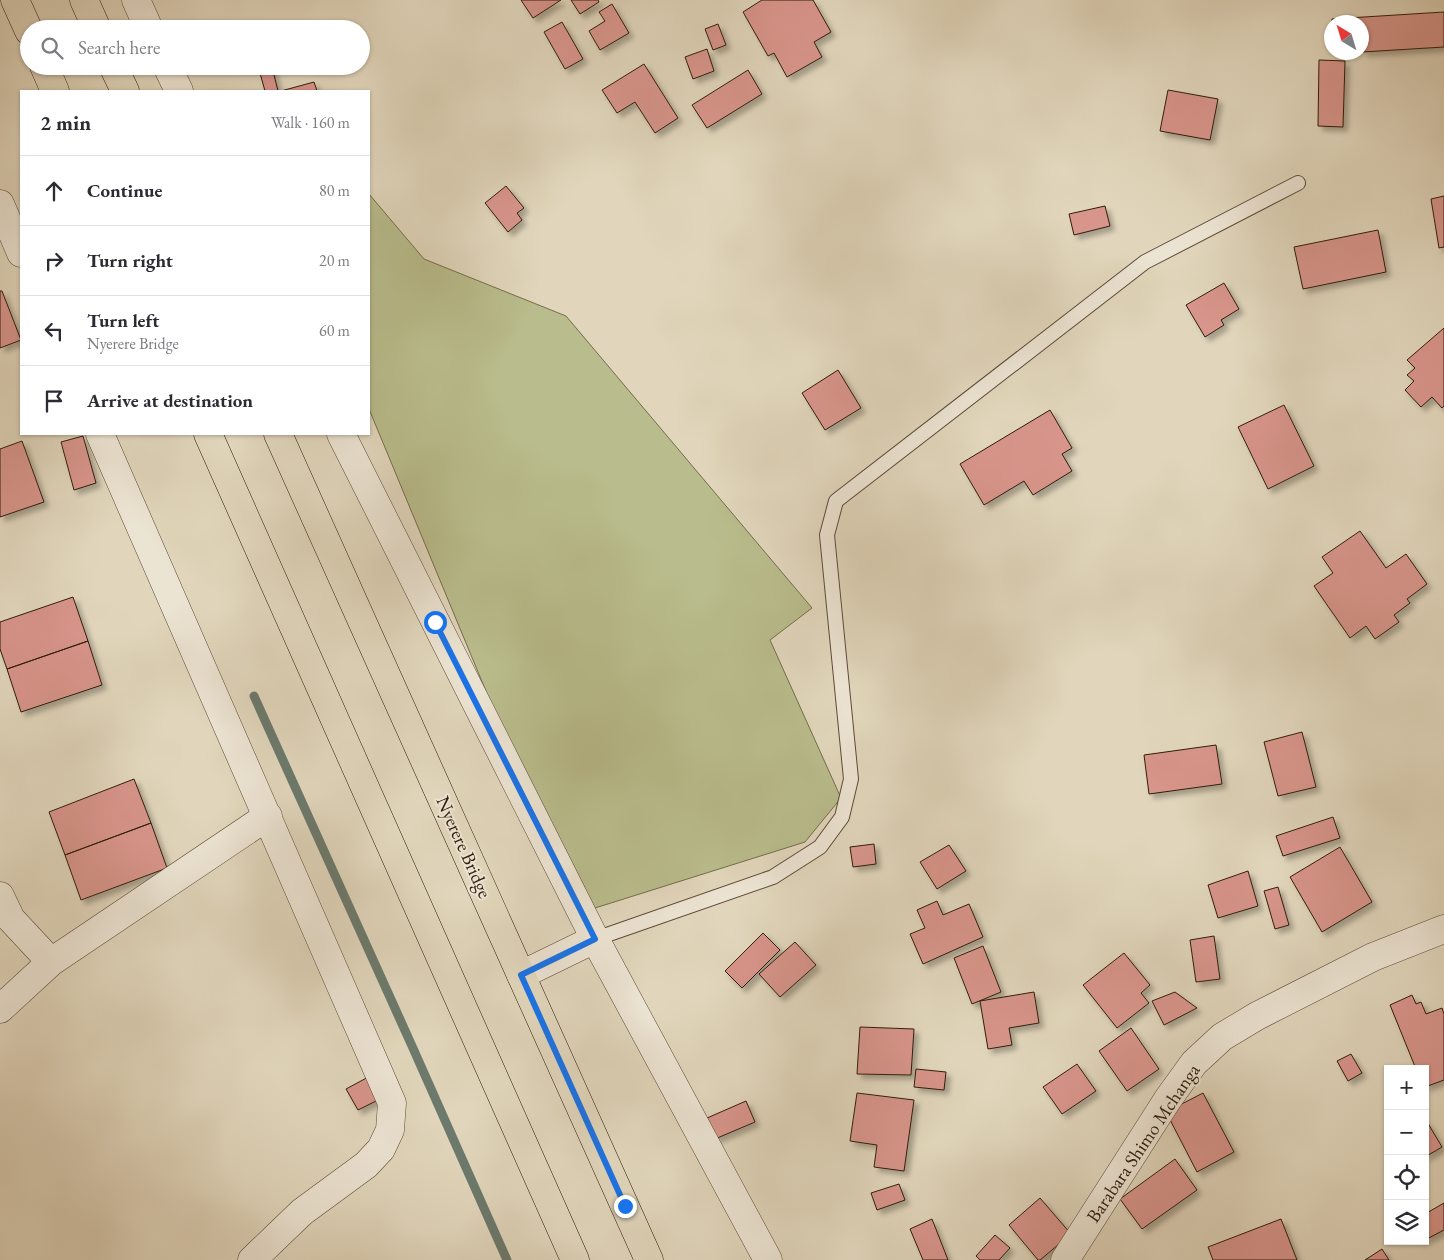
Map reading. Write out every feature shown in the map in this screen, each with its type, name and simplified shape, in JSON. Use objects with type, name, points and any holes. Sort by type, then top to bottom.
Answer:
[{"type":"main road","points":[[15,0],[24,20]]},
{"type":"main road","points":[[84,0],[93,20]]},
{"type":"main road","points":[[48,75],[55,90]]},
{"type":"main road","points":[[118,75],[125,90]]},
{"type":"main road","points":[[208,435],[575,1260]]},
{"type":"main road","name":"Nyerere Bridge","points":[[278,435],[649,1260]]},
{"type":"street","points":[[136,0],[145,20]]},
{"type":"street","points":[[171,75],[179,90]]},
{"type":"street","points":[[0,204],[20,251]]},
{"type":"street","points":[[100,435],[392,1103],[390,1130],[381,1149],[366,1165],[302,1212],[252,1260]]},
{"type":"street","points":[[342,435],[595,939],[768,1260]]},
{"type":"street","points":[[0,1009],[51,962],[268,816]]},
{"type":"street","points":[[0,896],[10,919],[51,962]]},
{"type":"street","name":"Barabara Shimo Mchanga","points":[[1065,1260],[1168,1099],[1194,1063],[1222,1037],[1258,1016],[1373,957],[1444,930]]},
{"type":"street","points":[[521,975],[595,939]]},
{"type":"lane","points":[[595,939],[773,877],[820,847],[842,817],[851,779],[827,535],[836,501],[1145,262],[1298,183]]},
{"type":"green space","points":[[370,195],[424,259],[566,316],[812,608],[770,640],[841,798],[805,842],[595,908],[563,877],[370,411]]},
{"type":"building","points":[[521,0],[561,0],[533,18]]},
{"type":"building","points":[[571,0],[598,0],[599,2],[580,14]]},
{"type":"building","points":[[762,0],[813,0],[831,32],[814,42],[822,57],[787,77],[774,53],[768,56],[743,12]]},
{"type":"building","points":[[612,4],[629,33],[600,50],[589,31],[605,21],[599,12]]},
{"type":"building","points":[[1444,12],[1444,47],[1369,52],[1369,17]]},
{"type":"building","points":[[562,22],[583,59],[565,69],[544,32]]},
{"type":"building","points":[[718,24],[726,45],[713,50],[705,29]]},
{"type":"building","points":[[707,49],[714,71],[693,79],[685,57]]},
{"type":"building","points":[[1319,60],[1345,61],[1343,127],[1318,126]]},
{"type":"building","points":[[644,64],[678,118],[655,133],[635,102],[617,113],[602,90]]},
{"type":"building","points":[[748,70],[762,94],[707,128],[692,105]]},
{"type":"building","points":[[261,75],[274,75],[278,90],[265,90]]},
{"type":"building","points":[[314,82],[317,90],[285,90]]},
{"type":"building","points":[[1168,90],[1218,99],[1210,140],[1160,131]]},
{"type":"building","points":[[506,186],[524,208],[517,213],[522,220],[508,232],[485,203]]},
{"type":"building","points":[[1444,196],[1444,247],[1439,248],[1431,199]]},
{"type":"building","points":[[1105,206],[1110,226],[1074,235],[1069,214]]},
{"type":"building","points":[[1378,230],[1386,272],[1303,289],[1294,247]]},
{"type":"building","points":[[1224,283],[1239,309],[1221,320],[1224,325],[1205,337],[1186,305]]},
{"type":"building","points":[[0,291],[2,291],[20,340],[0,348]]},
{"type":"building","points":[[1444,328],[1444,406],[1442,408],[1432,397],[1421,407],[1405,390],[1414,381],[1407,375],[1415,368],[1407,360]]},
{"type":"building","points":[[838,370],[861,408],[825,430],[802,393]]},
{"type":"building","points":[[1284,405],[1314,466],[1268,489],[1238,427]]},
{"type":"building","points":[[1050,410],[1072,448],[1062,454],[1072,471],[1033,495],[1024,481],[984,505],[960,464]]},
{"type":"building","points":[[83,436],[96,483],[74,490],[61,442]]},
{"type":"building","points":[[22,441],[44,502],[0,517],[0,449]]},
{"type":"building","points":[[1360,531],[1386,568],[1406,554],[1427,584],[1407,599],[1410,603],[1394,615],[1399,622],[1375,639],[1366,626],[1350,638],[1314,586],[1333,573],[1322,557]]},
{"type":"building","points":[[73,597],[88,641],[7,669],[0,649],[0,622]]},
{"type":"building","points":[[88,641],[102,685],[21,712],[7,669]]},
{"type":"building","points":[[1302,732],[1316,787],[1278,796],[1264,742]]},
{"type":"building","points":[[1216,745],[1222,784],[1149,794],[1144,755]]},
{"type":"building","points":[[134,779],[151,823],[65,855],[49,812]]},
{"type":"building","points":[[1333,817],[1340,838],[1283,856],[1276,836]]},
{"type":"building","points":[[151,823],[167,868],[81,900],[65,855]]},
{"type":"building","points":[[874,844],[876,864],[853,867],[850,847]]},
{"type":"building","points":[[949,845],[966,871],[937,889],[920,862]]},
{"type":"building","points":[[1340,847],[1372,902],[1322,932],[1290,877]]},
{"type":"building","points":[[1248,871],[1258,906],[1218,918],[1208,885]]},
{"type":"building","points":[[1278,887],[1289,925],[1275,929],[1264,891]]},
{"type":"building","points":[[937,901],[943,915],[969,904],[983,937],[923,964],[910,934],[925,928],[917,910]]},
{"type":"building","points":[[763,933],[780,950],[742,988],[725,971]]},
{"type":"building","points":[[1214,936],[1220,979],[1196,982],[1190,940]]},
{"type":"building","points":[[795,942],[816,965],[780,997],[759,974]]},
{"type":"building","points":[[983,946],[1001,992],[972,1004],[954,958]]},
{"type":"building","points":[[1124,953],[1150,985],[1141,993],[1149,1003],[1117,1028],[1083,985]]},
{"type":"building","points":[[1034,992],[1039,1023],[1009,1028],[1012,1045],[988,1049],[980,1001]]},
{"type":"building","points":[[1175,992],[1197,1008],[1164,1025],[1152,1001]]},
{"type":"building","points":[[1412,995],[1416,1004],[1421,1002],[1426,1014],[1442,1008],[1444,1014],[1444,1080],[1429,1086],[1429,1065],[1414,1065],[1390,1005]]},
{"type":"building","points":[[860,1027],[914,1029],[911,1075],[857,1074]]},
{"type":"building","points":[[1131,1028],[1159,1069],[1127,1091],[1099,1051]]},
{"type":"building","points":[[1351,1054],[1362,1073],[1348,1081],[1337,1061]]},
{"type":"building","points":[[1077,1064],[1096,1091],[1062,1114],[1043,1087]]},
{"type":"building","points":[[916,1069],[946,1072],[944,1090],[914,1087]]},
{"type":"building","points":[[372,1075],[384,1097],[358,1110],[346,1089]]},
{"type":"building","points":[[857,1093],[914,1100],[904,1171],[874,1167],[877,1145],[850,1141]]},
{"type":"building","points":[[1203,1093],[1234,1152],[1197,1172],[1166,1112]]},
{"type":"building","points":[[746,1101],[755,1122],[715,1139],[707,1118]]},
{"type":"building","points":[[1429,1125],[1442,1147],[1429,1155]]},
{"type":"building","points":[[1175,1159],[1197,1190],[1142,1229],[1120,1199]]},
{"type":"building","points":[[899,1184],[905,1200],[877,1210],[871,1193]]},
{"type":"building","points":[[1040,1198],[1071,1234],[1038,1260],[1009,1225]]},
{"type":"building","points":[[1444,1203],[1444,1230],[1429,1238],[1429,1212]]},
{"type":"building","points":[[932,1219],[948,1260],[923,1260],[910,1229]]},
{"type":"building","points":[[1281,1219],[1297,1260],[1213,1260],[1208,1247]]},
{"type":"building","points":[[995,1235],[1010,1248],[999,1260],[980,1260],[976,1256]]},
{"type":"building","points":[[1382,1249],[1389,1260],[1365,1260]]},
{"type":"waterway","points":[[254,696],[507,1260]]},
{"type":"route","points":[[435,622],[595,939],[521,975],[625,1206]]}]
